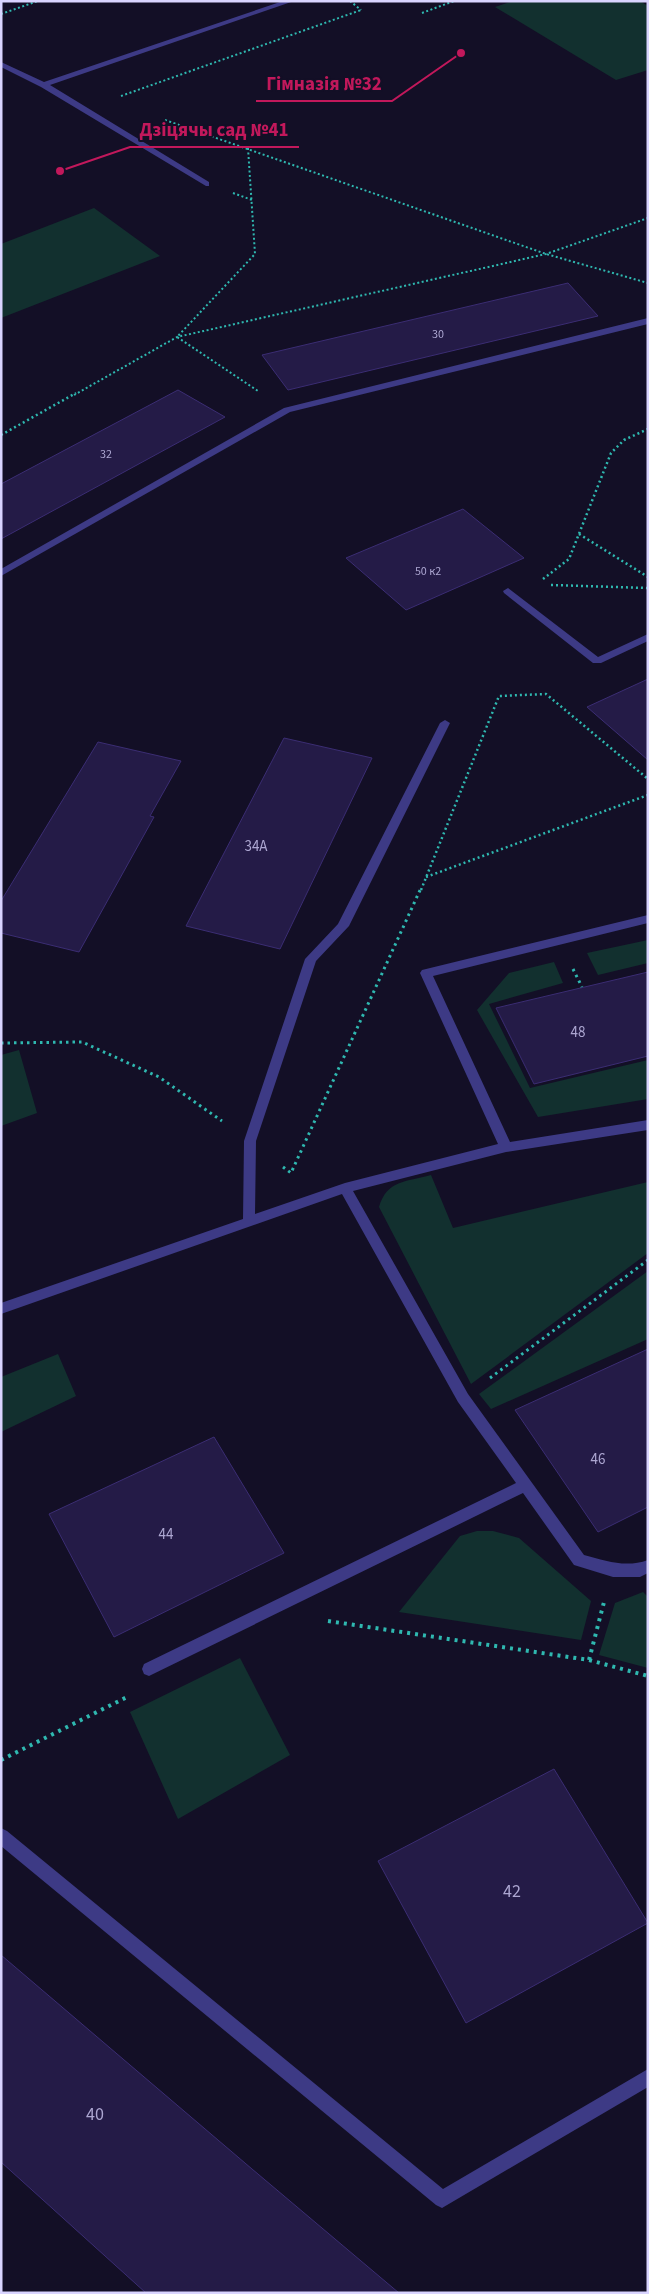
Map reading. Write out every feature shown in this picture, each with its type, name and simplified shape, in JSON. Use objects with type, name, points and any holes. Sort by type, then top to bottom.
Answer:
[{"type":"lane","points":[[44,85],[291,1]]},
{"type":"lane","points":[[1,64],[44,85],[206,184]]},
{"type":"lane","points":[[1,573],[287,410],[648,321]]},
{"type":"lane","points":[[508,590],[597,661],[648,638]]},
{"type":"lane","points":[[249,1221],[250,1141],[311,959],[343,926],[445,723]]},
{"type":"lane","points":[[506,1147],[426,973],[648,919]]},
{"type":"lane","points":[[1,1309],[345,1188],[506,1147],[648,1125]]},
{"type":"lane","points":[[345,1188],[463,1398],[524,1486],[579,1560],[612,1570],[640,1570],[648,1566]]},
{"type":"lane","points":[[149,1670],[524,1486]]},
{"type":"lane","points":[[1,1836],[442,2199],[648,2077]]},
{"type":"path","points":[[1,14],[38,1]]},
{"type":"path","points":[[117,97],[361,10],[350,1]]},
{"type":"path","points":[[422,13],[454,1]]},
{"type":"path","points":[[164,120],[546,254],[648,283]]},
{"type":"path","points":[[177,337],[255,254],[248,148]]},
{"type":"path","points":[[1,435],[177,337],[546,254],[648,218]]},
{"type":"path","points":[[177,337],[259,392]]},
{"type":"path","points":[[536,584],[569,559],[611,453],[624,440],[648,429]]},
{"type":"path","points":[[579,534],[648,577]]},
{"type":"path","points":[[546,585],[648,588]]},
{"type":"path","points":[[1,1043],[82,1042],[159,1077],[250,1141],[291,1173],[426,878],[499,696],[546,694],[648,779]]},
{"type":"path","points":[[426,878],[648,794]]},
{"type":"path","points":[[463,1398],[648,1260]]},
{"type":"path","points":[[589,1660],[612,1570]]},
{"type":"path","points":[[320,1620],[589,1660],[648,1676]]},
{"type":"path","points":[[1,1760],[134,1693]]},
{"type":"green space","points":[[513,1],[640,1],[648,6],[648,70],[616,80],[495,7]]},
{"type":"green space","points":[[94,208],[160,256],[1,318],[1,244]]},
{"type":"green space","points":[[648,940],[648,963],[598,975],[587,953]]},
{"type":"green space","points":[[554,962],[563,983],[489,1004],[530,1088],[648,1060],[648,1099],[538,1117],[477,1010],[509,973]]},
{"type":"green space","points":[[19,1050],[37,1113],[1,1126],[1,1055]]},
{"type":"green space","points":[[431,1175],[453,1228],[648,1182],[648,1253],[471,1384],[379,1207],[383,1198],[392,1187],[406,1181]]},
{"type":"green space","points":[[648,1271],[648,1339],[491,1409],[479,1394]]},
{"type":"green space","points":[[58,1354],[76,1396],[1,1432],[1,1377]]},
{"type":"green space","points":[[477,1531],[493,1531],[519,1538],[591,1601],[581,1640],[399,1612],[460,1536]]},
{"type":"green space","points":[[643,1592],[648,1597],[648,1668],[599,1655],[615,1603]]},
{"type":"green space","points":[[240,1658],[290,1755],[178,1819],[130,1712]]},
{"type":"building","points":[[568,283],[598,316],[288,390],[262,355]]},
{"type":"building","points":[[178,390],[225,417],[1,539],[1,484]]},
{"type":"building","points":[[463,509],[524,558],[406,610],[346,558]]},
{"type":"building","points":[[648,679],[648,760],[587,707]]},
{"type":"building","points":[[284,738],[372,758],[280,949],[186,926]]},
{"type":"building","points":[[98,742],[181,761],[150,816],[154,817],[79,952],[1,933],[1,901]]},
{"type":"building","points":[[648,972],[648,1056],[534,1084],[496,1008]]},
{"type":"building","points":[[648,1349],[648,1507],[598,1532],[515,1410]]},
{"type":"building","points":[[214,1437],[284,1553],[114,1637],[49,1514]]},
{"type":"building","points":[[554,1769],[648,1923],[466,2023],[378,1861]]},
{"type":"building","points":[[1,1955],[399,2293],[146,2293],[1,2162]]},
{"type":"place","name":"Гімназія №32","points":[[461,53]]},
{"type":"place","name":"Дзіцячы сад №41","points":[[60,171]]}]
